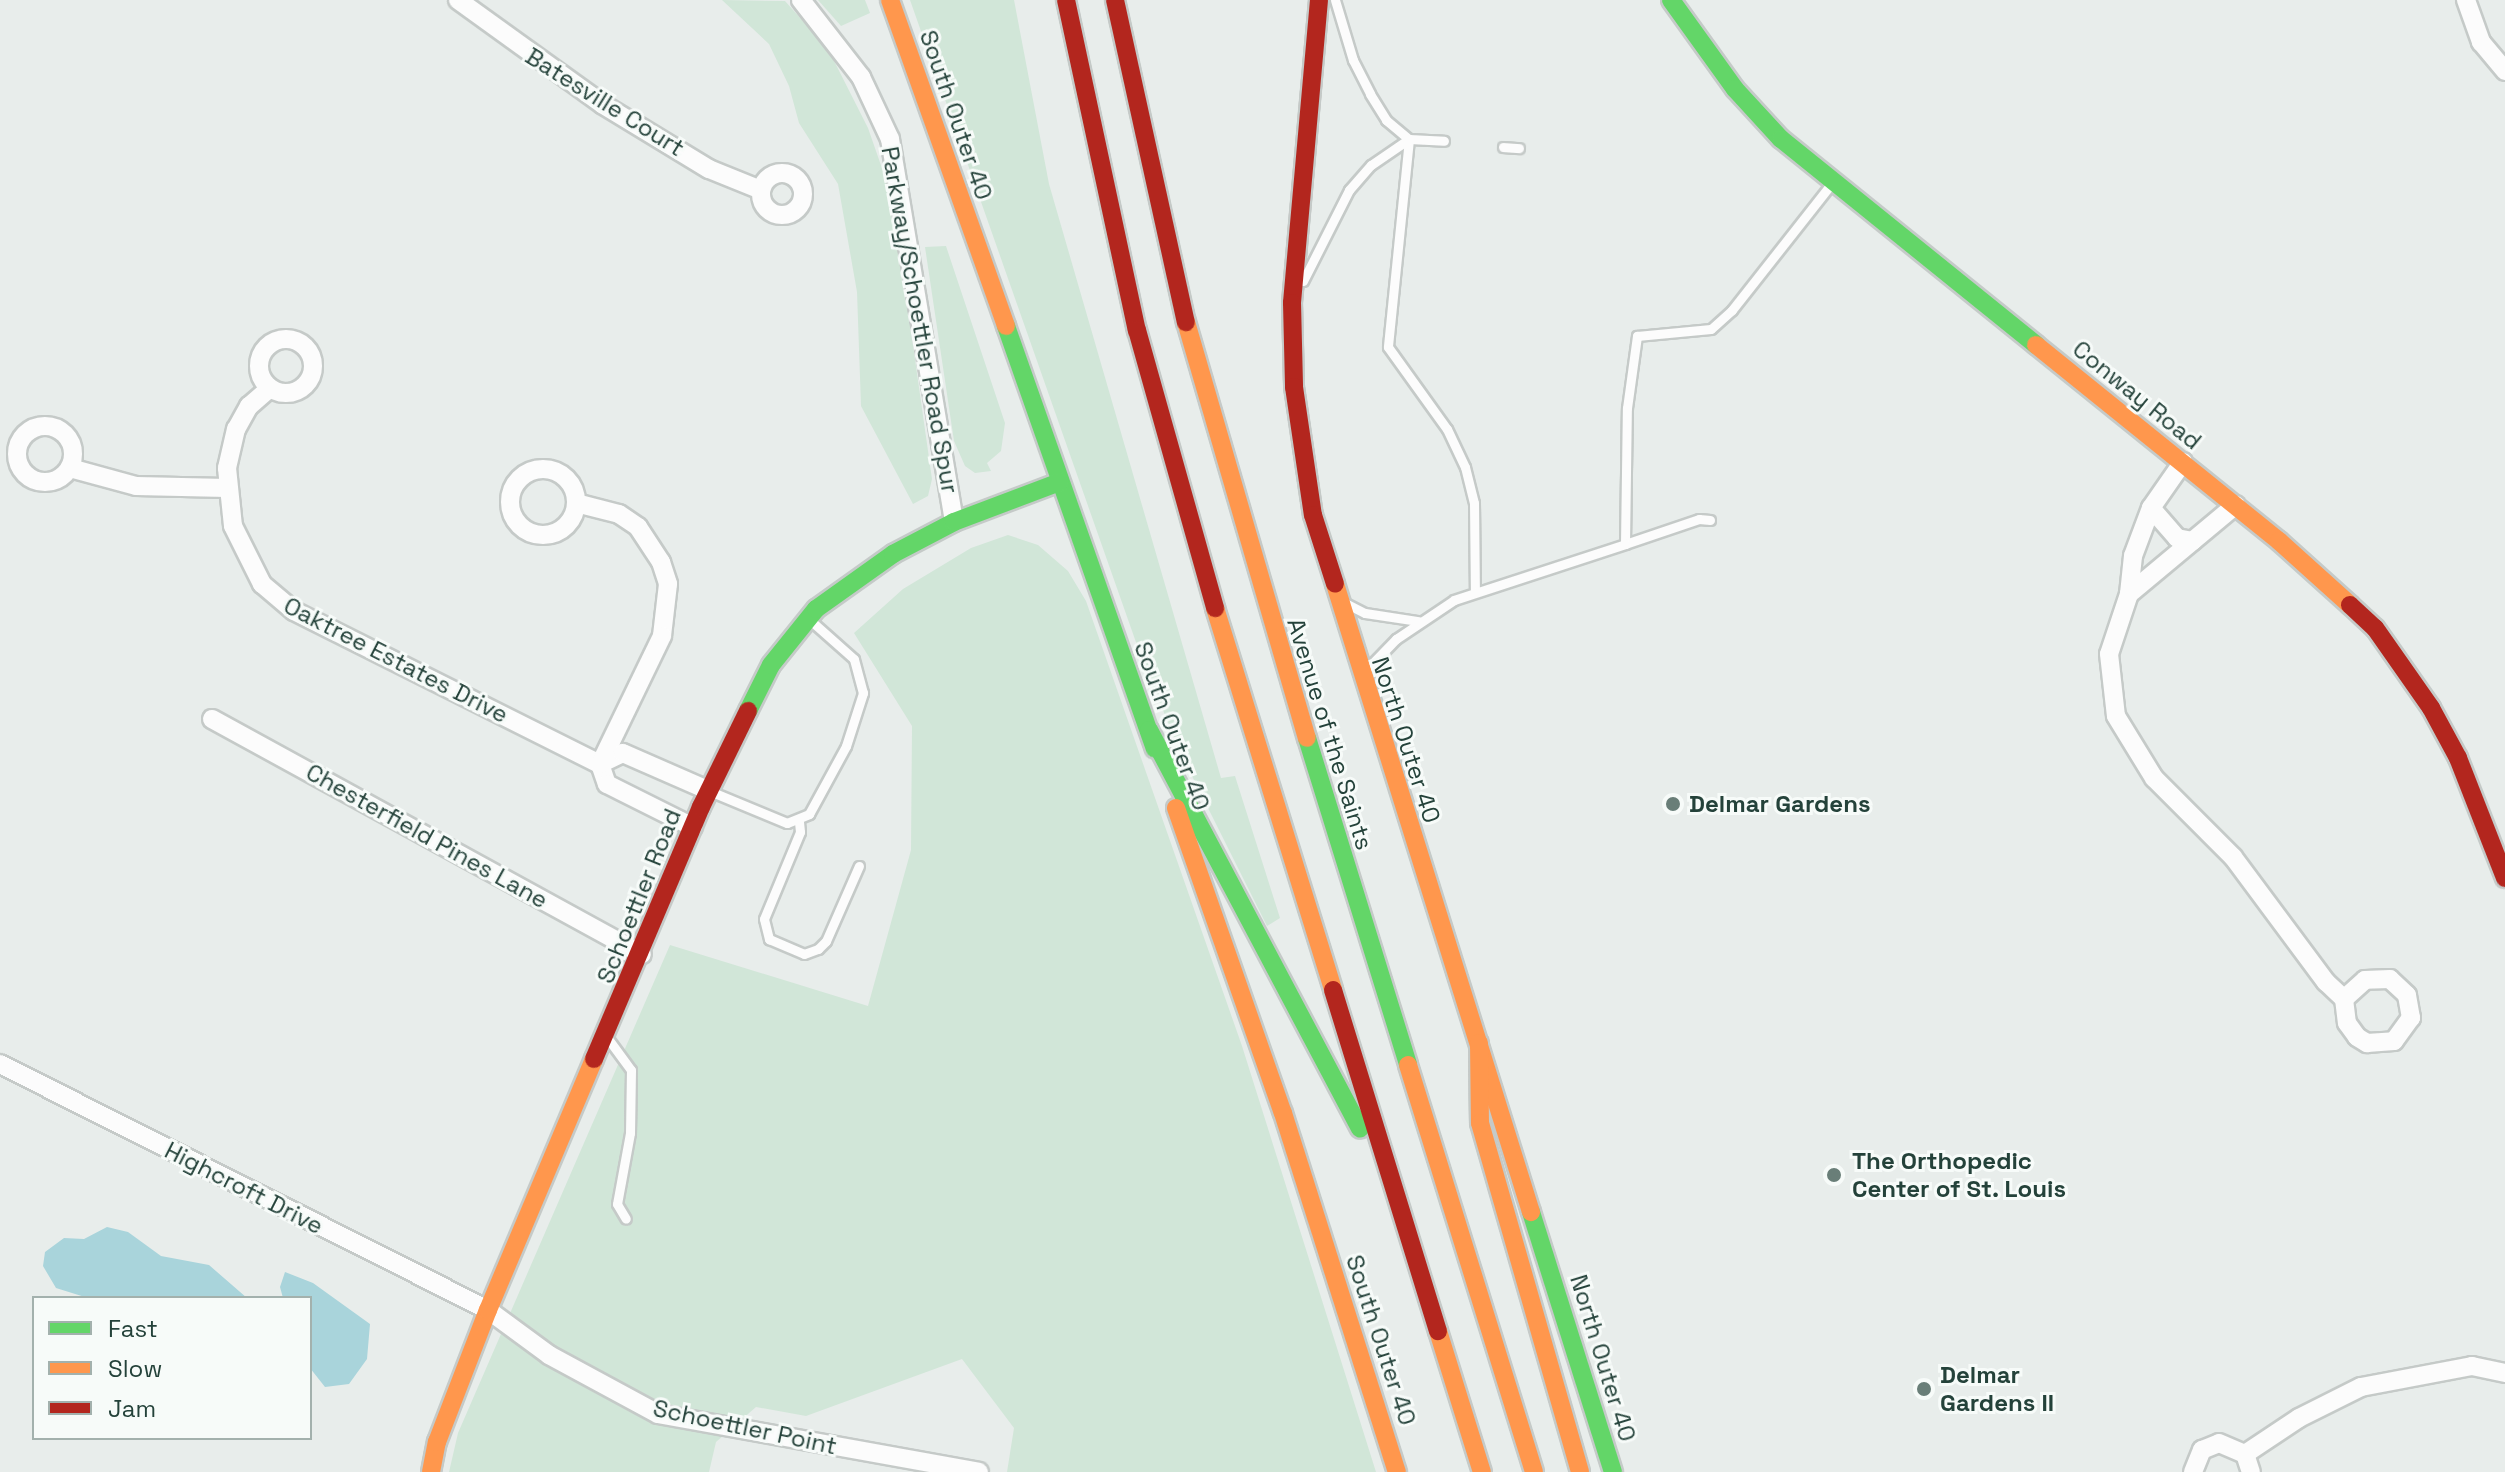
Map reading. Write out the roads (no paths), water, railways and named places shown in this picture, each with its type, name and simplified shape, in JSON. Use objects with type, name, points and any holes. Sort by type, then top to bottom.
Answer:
[{"type":"main road","name":"South Outer 40","points":[[890,0],[1283,1113],[1397,1472]]},
{"type":"main road","points":[[1066,0],[1162,429],[1482,1472]]},
{"type":"main road","name":"Avenue of the Saints","points":[[1115,0],[1179,297],[1244,535],[1534,1472]]},
{"type":"main road","name":"North Outer 40","points":[[1319,0],[1292,303],[1302,458],[1336,598],[1360,677],[1479,1043],[1613,1472]]},
{"type":"main road","name":"Conway Road","points":[[1671,0],[1735,89],[1832,183],[2183,462],[2337,589],[2405,670],[2458,758],[2505,878]]},
{"type":"main road","name":"Schoettler Road","points":[[431,1472],[437,1442],[488,1310],[642,954],[693,827],[771,665],[809,618],[881,561],[954,522],[1060,482]]},
{"type":"main road","points":[[1149,730],[1394,1189]]},
{"type":"main road","points":[[1479,1043],[1480,1123],[1580,1472]]},
{"type":"street","name":"Batesville Court","points":[[458,0],[602,104],[709,169],[761,190]]},
{"type":"street","name":"Parkway/Schoettler Road Spur","points":[[801,0],[861,77],[890,139],[954,522]]},
{"type":"street","points":[[2466,0],[2481,42],[2505,71]]},
{"type":"street","name":"Oaktree Estates Drive","points":[[270,388],[249,406],[236,429],[227,488],[233,526],[262,584],[294,611],[600,764],[607,784],[693,827]]},
{"type":"street","points":[[2183,462],[2151,508],[2133,556],[2129,594],[2109,654],[2109,681],[2116,716],[2133,750],[2154,778],[2233,857],[2326,982],[2344,999]]},
{"type":"street","points":[[70,468],[136,486],[227,488]]},
{"type":"street","points":[[576,503],[619,514],[638,527],[661,562],[668,584],[662,636],[600,764]]},
{"type":"street","points":[[2129,594],[2236,505]]},
{"type":"street","points":[[2151,508],[2177,538],[2193,541]]},
{"type":"street","name":"Chesterfield Pines Lane","points":[[212,719],[642,954]]},
{"type":"street","points":[[600,764],[623,753],[710,791]]},
{"type":"street","name":"Highcroft Drive","points":[[0,1064],[488,1310]]},
{"type":"street","name":"Schoettler Point","points":[[488,1310],[549,1355],[658,1414],[979,1472]]},
{"type":"street","points":[[2193,1472],[2196,1458],[2210,1445],[2229,1444],[2248,1463],[2299,1418],[2371,1384],[2472,1366],[2505,1373]]},
{"type":"lane","points":[[1335,0],[1353,60],[1370,94],[1386,120],[1409,139]]},
{"type":"lane","points":[[1292,303],[1349,190],[1390,149],[1409,139],[1444,141]]},
{"type":"lane","points":[[1409,139],[1388,347],[1447,429],[1465,467],[1474,503],[1475,592]]},
{"type":"lane","points":[[1503,147],[1519,148]]},
{"type":"lane","points":[[1625,544],[1627,408],[1637,336],[1711,329],[1732,310],[1832,183]]},
{"type":"lane","points":[[1360,677],[1418,621],[1475,592],[1710,520]]},
{"type":"lane","points":[[1336,598],[1365,613],[1418,621]]},
{"type":"lane","points":[[710,791],[787,823],[799,822],[809,814],[846,746],[860,712],[861,675],[854,659],[809,618]]},
{"type":"lane","points":[[799,822],[800,832],[764,919],[769,939],[804,954],[818,949],[826,941],[859,866]]},
{"type":"lane","points":[[606,1036],[631,1070],[630,1133],[617,1204],[626,1219]]},
{"type":"water","points":[[107,1227],[128,1232],[161,1256],[209,1265],[245,1296],[82,1296],[56,1288],[43,1266],[45,1252],[64,1238],[84,1239]]},
{"type":"water","points":[[285,1272],[313,1283],[370,1324],[367,1359],[349,1384],[325,1387],[312,1371],[312,1296],[282,1296],[280,1287]]},
{"type":"place","name":"Delmar Gardens","points":[[1673,804]]},
{"type":"place","name":"The Orthopedic Center of St. Louis","points":[[1834,1175]]},
{"type":"place","name":"Delmar Gardens II","points":[[1924,1389]]}]
